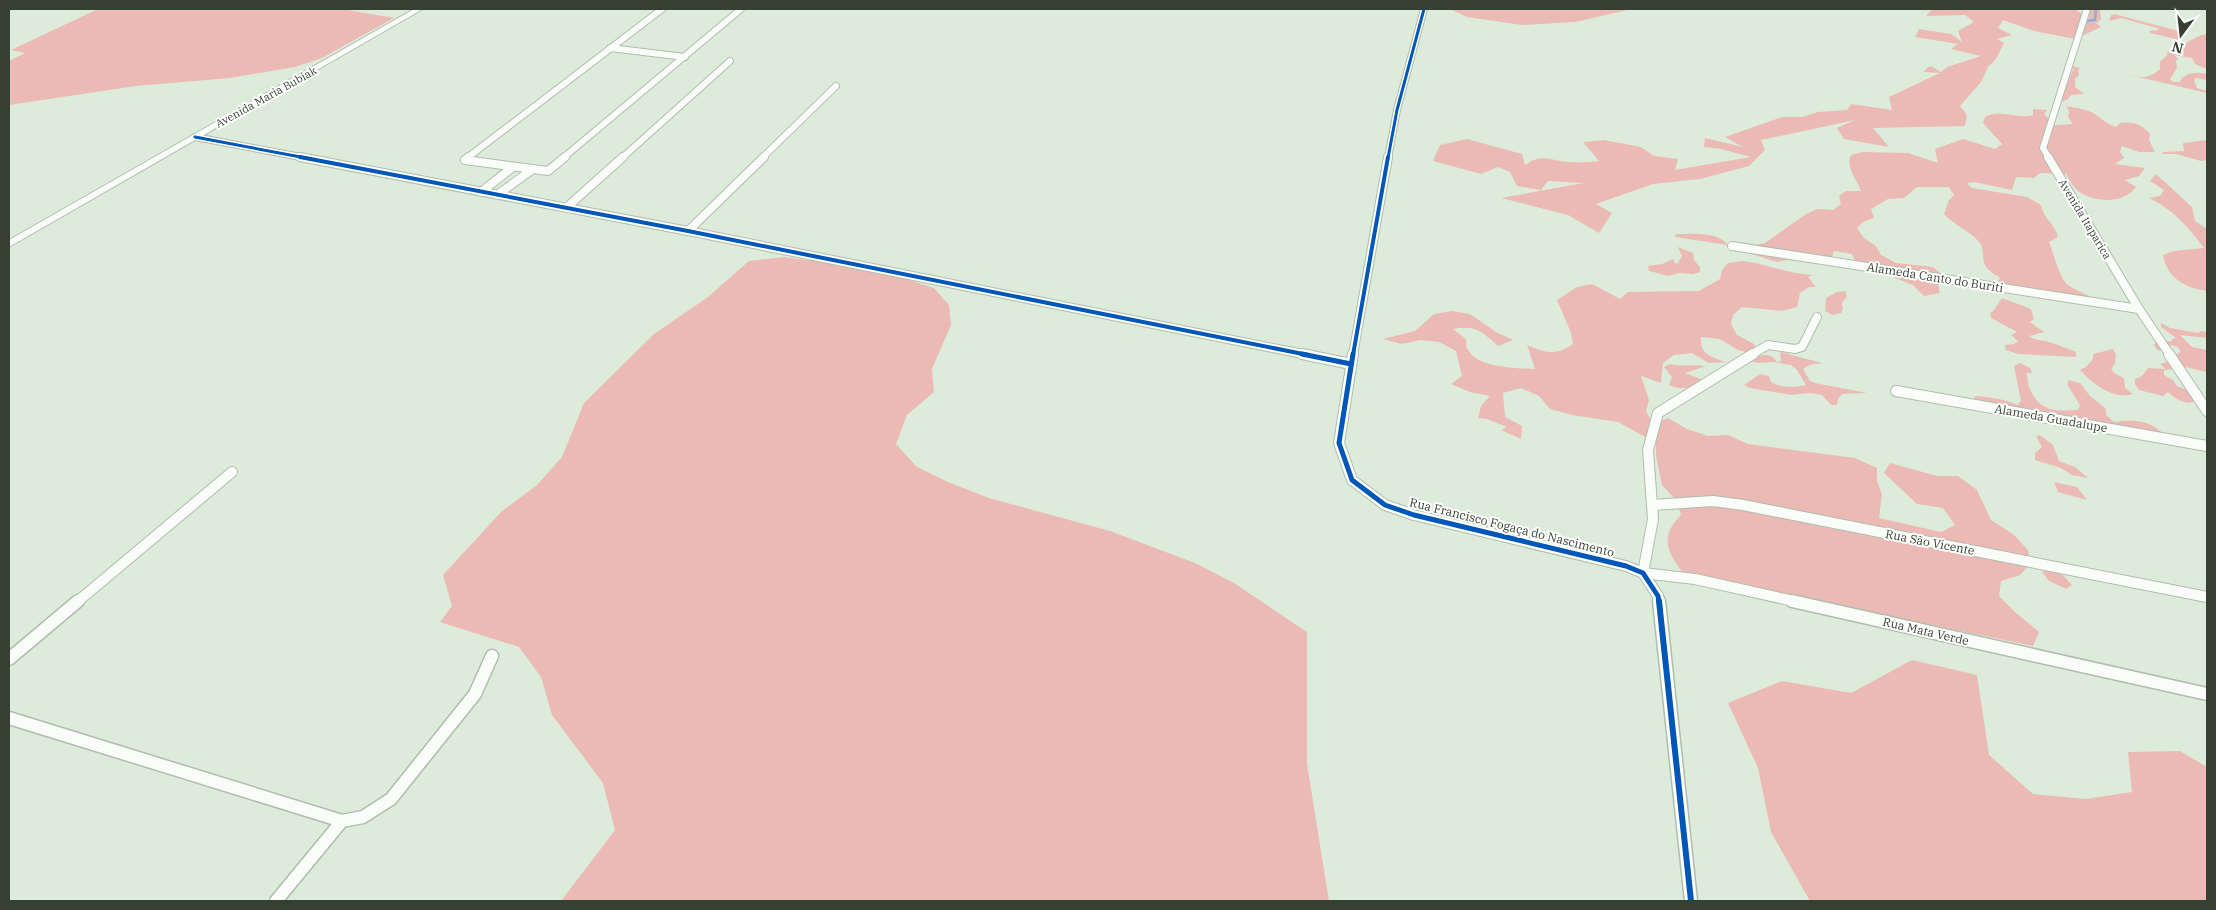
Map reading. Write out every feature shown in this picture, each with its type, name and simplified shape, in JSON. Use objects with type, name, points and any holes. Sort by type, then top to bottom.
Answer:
[{"type":"street","name":"Avenida Maria Bubiak","points":[[9,244],[419,9]]},
{"type":"street","points":[[662,9],[465,160],[548,171],[741,9]]},
{"type":"street","name":"Rua Francisco Fogaça do Nascimento","points":[[1424,9],[1397,110],[1351,364],[1339,443],[1352,480],[1364,491],[1385,505],[1414,516],[1600,559],[1643,573]]},
{"type":"street","name":"Avenida Itaparica","points":[[2087,9],[2043,148],[2139,309],[2207,412]]},
{"type":"street","points":[[610,48],[685,57]]},
{"type":"street","points":[[566,208],[730,61]]},
{"type":"street","points":[[688,231],[836,86]]},
{"type":"street","points":[[195,137],[688,231],[1351,364]]},
{"type":"street","points":[[481,192],[514,167]]},
{"type":"street","points":[[497,195],[533,169]]},
{"type":"street","name":"Alameda Canto do Buriti","points":[[1732,246],[2139,309]]},
{"type":"street","points":[[1691,901],[1658,596],[1643,573],[1650,543],[1652,505],[1648,450],[1658,413],[1768,345],[1795,349],[1802,347],[1817,317]]},
{"type":"street","name":"Alameda Guadalupe","points":[[1896,391],[2207,446]]},
{"type":"street","points":[[9,659],[232,472]]},
{"type":"street","name":"Rua São Vicente","points":[[1652,505],[1713,501],[1743,505],[2207,597]]},
{"type":"street","name":"Rua Mata Verde","points":[[1643,573],[1695,579],[2207,694]]},
{"type":"street","points":[[9,718],[342,821],[363,817],[391,799],[475,694],[492,656]]},
{"type":"street","points":[[276,901],[342,821]]},
{"type":"shaded area","points":[[98,9],[342,9],[394,18],[322,58],[295,67],[230,78],[136,86],[9,105],[9,61],[25,53],[11,50]]},
{"type":"shaded area","points":[[1450,9],[1632,9],[1575,22],[1522,25],[1467,17]]},
{"type":"shaded area","points":[[1932,9],[2075,9],[2089,19],[2090,9],[2100,9],[2101,19],[2097,23],[2093,21],[2101,27],[2075,39],[2034,31],[2003,20],[1998,28],[2012,35],[1997,39],[2004,43],[1996,59],[1988,67],[1981,82],[1960,106],[1967,115],[1965,126],[1873,128],[1889,147],[1844,139],[1837,128],[1855,120],[1761,140],[1765,150],[1749,166],[1700,179],[1653,184],[1596,204],[1612,213],[1599,233],[1568,215],[1501,198],[1584,183],[1548,181],[1541,190],[1517,186],[1510,172],[1498,167],[1481,174],[1433,161],[1440,145],[1467,139],[1522,154],[1525,165],[1542,158],[1564,162],[1599,161],[1583,142],[1604,140],[1641,147],[1654,156],[1678,159],[1675,170],[1751,157],[1721,149],[1704,147],[1705,138],[1743,147],[1725,137],[1782,117],[1802,117],[1818,112],[1847,110],[1851,104],[1892,110],[1889,97],[1940,73],[1924,72],[1927,68],[1931,66],[1941,72],[1947,67],[1981,56],[1951,49],[1958,44],[1915,37],[1919,29],[1951,34],[1962,42],[1958,31],[1974,22],[1965,15],[1926,16]]},
{"type":"shaded area","points":[[2114,14],[2185,34],[2180,40],[2150,33],[2149,31],[2159,30],[2121,18],[2109,21],[2111,15]]},
{"type":"shaded area","points":[[2207,34],[2207,69],[2195,64],[2192,58],[2174,55],[2178,59],[2176,61],[2177,68],[2170,79],[2173,82],[2180,82],[2187,75],[2195,73],[2207,74],[2207,80],[2196,78],[2194,80],[2197,88],[2207,91],[2207,93],[2121,73],[2142,77],[2151,76],[2160,69],[2160,62],[2168,54],[2166,53],[2201,35]]},
{"type":"shaded area","points":[[2072,66],[2080,68],[2078,71],[2079,75],[2075,79],[2075,87],[2084,94],[2071,95],[2067,100],[2060,102],[2073,69]]},
{"type":"shaded area","points":[[2067,106],[2092,112],[2116,127],[2120,123],[2129,122],[2137,124],[2150,134],[2149,140],[2155,152],[2139,152],[2122,146],[2120,152],[2124,158],[2115,164],[2145,168],[2139,176],[2125,180],[2136,187],[2131,193],[2116,199],[2092,198],[2078,191],[2066,174],[2040,173],[2034,178],[2016,177],[2012,190],[1974,182],[1967,183],[1972,188],[2027,197],[2041,205],[2044,214],[2058,237],[2049,242],[2065,282],[2075,289],[2104,302],[1995,286],[2000,278],[1985,265],[1979,242],[1944,214],[1949,200],[1954,195],[1949,187],[1917,187],[1904,198],[1888,199],[1871,209],[1874,218],[1863,222],[1857,228],[1864,238],[1876,246],[1881,255],[1896,263],[1933,267],[1945,277],[1938,284],[1940,293],[1924,296],[1913,285],[1856,263],[1852,254],[1834,251],[1830,262],[1815,264],[1792,259],[1777,262],[1736,249],[1765,243],[1806,214],[1817,209],[1833,210],[1841,204],[1839,196],[1846,191],[1861,191],[1850,169],[1851,155],[1863,152],[1908,153],[1938,163],[1935,149],[1963,139],[1995,149],[2002,144],[1983,123],[1985,117],[1997,114],[2027,116],[2033,115],[2033,109],[2047,110],[2044,114],[2050,120],[2045,126],[2073,124],[2068,117]]},
{"type":"shaded area","points":[[2207,140],[2207,160],[2201,161],[2176,154],[2162,154],[2163,152],[2184,151],[2183,143]]},
{"type":"shaded area","points":[[2156,174],[2192,207],[2195,221],[2207,229],[2207,291],[2184,284],[2168,270],[2163,255],[2174,251],[2204,248],[2180,220],[2166,208],[2149,198],[2160,196],[2164,190],[2150,181]]},
{"type":"shaded area","points":[[1676,234],[1711,235],[1718,237],[1728,245],[1675,237]]},
{"type":"shaded area","points":[[1678,247],[1693,253],[1694,260],[1700,267],[1700,272],[1693,274],[1678,273],[1669,276],[1649,271],[1648,266],[1662,264],[1673,259],[1675,264],[1678,263],[1682,256]]},
{"type":"shaded area","points":[[784,257],[878,270],[934,288],[949,305],[951,325],[932,369],[934,392],[907,415],[896,444],[917,467],[948,482],[989,498],[1110,531],[1195,563],[1234,583],[1307,632],[1307,764],[1329,901],[561,901],[615,830],[603,783],[552,715],[541,677],[519,647],[440,622],[452,606],[443,575],[501,512],[537,485],[562,457],[584,403],[654,334],[708,297],[749,261]]},
{"type":"shaded area","points":[[1743,261],[1795,273],[1813,275],[1808,277],[1816,287],[1809,287],[1800,293],[1797,307],[1782,311],[1742,307],[1733,315],[1731,324],[1737,335],[1754,344],[1758,355],[1738,350],[1720,339],[1701,337],[1702,348],[1705,352],[1711,357],[1726,362],[1709,363],[1692,353],[1674,355],[1663,363],[1661,383],[1641,376],[1649,400],[1646,411],[1653,424],[1668,418],[1687,429],[1708,436],[1728,435],[1748,444],[1855,458],[1877,468],[1877,481],[1882,494],[1879,518],[1941,532],[1955,525],[1943,508],[1917,504],[1884,473],[1890,463],[1937,476],[1958,476],[1977,490],[1991,520],[2013,534],[2028,550],[2030,564],[2020,575],[2001,581],[1999,596],[2039,632],[2033,646],[1683,573],[1669,551],[1668,544],[1670,530],[1681,515],[1676,500],[1662,485],[1656,456],[1656,443],[1618,422],[1572,415],[1550,409],[1539,396],[1521,388],[1503,393],[1505,417],[1522,426],[1521,439],[1501,430],[1507,427],[1487,419],[1478,418],[1481,406],[1490,396],[1470,392],[1451,384],[1462,376],[1456,351],[1439,342],[1421,340],[1402,344],[1383,339],[1415,331],[1434,314],[1452,311],[1470,314],[1496,332],[1513,340],[1498,346],[1478,330],[1467,328],[1453,329],[1466,339],[1467,349],[1473,356],[1498,366],[1535,369],[1527,345],[1540,350],[1556,352],[1573,344],[1571,333],[1557,300],[1577,287],[1592,284],[1620,299],[1628,292],[1699,291],[1720,279],[1722,270],[1728,263]]},
{"type":"shaded area","points":[[1845,291],[1847,296],[1842,303],[1843,309],[1841,313],[1833,315],[1825,311],[1826,298],[1837,292]]},
{"type":"shaded area","points":[[2002,298],[2031,309],[2034,319],[2030,322],[2044,332],[2029,336],[2076,352],[2076,357],[2018,354],[2006,350],[2005,345],[2014,344],[2018,341],[2011,335],[2017,332],[1991,318],[1990,313]]},
{"type":"shaded area","points":[[2161,323],[2170,328],[2199,333],[2200,331],[2207,332],[2207,338],[2180,335],[2192,347],[2207,350],[2207,372],[2181,366],[2175,355],[2181,352],[2178,347],[2171,345],[2163,351],[2157,350],[2154,345],[2155,343],[2172,341],[2172,339],[2176,338],[2161,327]]},
{"type":"shaded area","points":[[2113,349],[2116,354],[2115,364],[2111,368],[2114,373],[2124,378],[2125,388],[2133,394],[2118,395],[2104,390],[2080,370],[2086,367],[2093,359],[2093,354]]},
{"type":"shaded area","points":[[1780,352],[1822,363],[1809,365],[1803,369],[1810,381],[1867,393],[1842,394],[1838,399],[1837,405],[1831,405],[1822,395],[1811,393],[1791,395],[1750,388],[1744,385],[1760,374],[1769,376],[1771,382],[1779,385],[1793,387],[1806,385],[1797,370],[1791,365],[1749,361],[1756,357],[1767,355],[1777,362],[1781,361]]},
{"type":"shaded area","points":[[2166,362],[2173,366],[2173,369],[2164,370],[2164,375],[2173,380],[2177,386],[2189,391],[2194,402],[2183,402],[2168,392],[2163,396],[2139,390],[2135,384],[2135,379],[2142,376],[2148,368],[2166,369],[2160,364]]},
{"type":"shaded area","points":[[2020,363],[2030,368],[2032,373],[2026,373],[2029,387],[2034,397],[2044,406],[2055,410],[2078,410],[2080,405],[2068,386],[2068,380],[2080,383],[2090,396],[2106,409],[2106,415],[2114,422],[2133,421],[2144,423],[2161,432],[2155,434],[1974,402],[1975,396],[2007,401],[2018,405],[2021,401],[2014,366]]},
{"type":"shaded area","points":[[1670,364],[1706,366],[1685,373],[1703,380],[1696,386],[1687,388],[1669,385],[1672,377],[1664,367]]},
{"type":"shaded area","points":[[2040,435],[2053,445],[2059,461],[2075,467],[2088,478],[2072,475],[2061,468],[2035,460],[2035,453],[2042,447],[2036,436]]},
{"type":"shaded area","points":[[2054,482],[2077,487],[2087,500],[2058,492]]},
{"type":"shaded area","points":[[2051,570],[2064,576],[2072,585],[2066,589],[2049,581],[2042,572]]},
{"type":"shaded area","points":[[1912,660],[1977,675],[1989,755],[2033,794],[2086,799],[2132,792],[2128,752],[2180,751],[2207,767],[2207,901],[1810,901],[1771,832],[1758,768],[1728,703],[1782,681],[1851,693]]},
{"type":"waterway","points":[[2086,21],[2095,20],[2096,9]]},
{"type":"cycle path","points":[[1424,9],[1397,110],[1351,364],[1339,443],[1352,480],[1364,491],[1385,505],[1414,515],[1626,566],[1643,573],[1658,596],[1691,901]]},
{"type":"cycle path","points":[[195,137],[688,231],[1351,364]]}]
